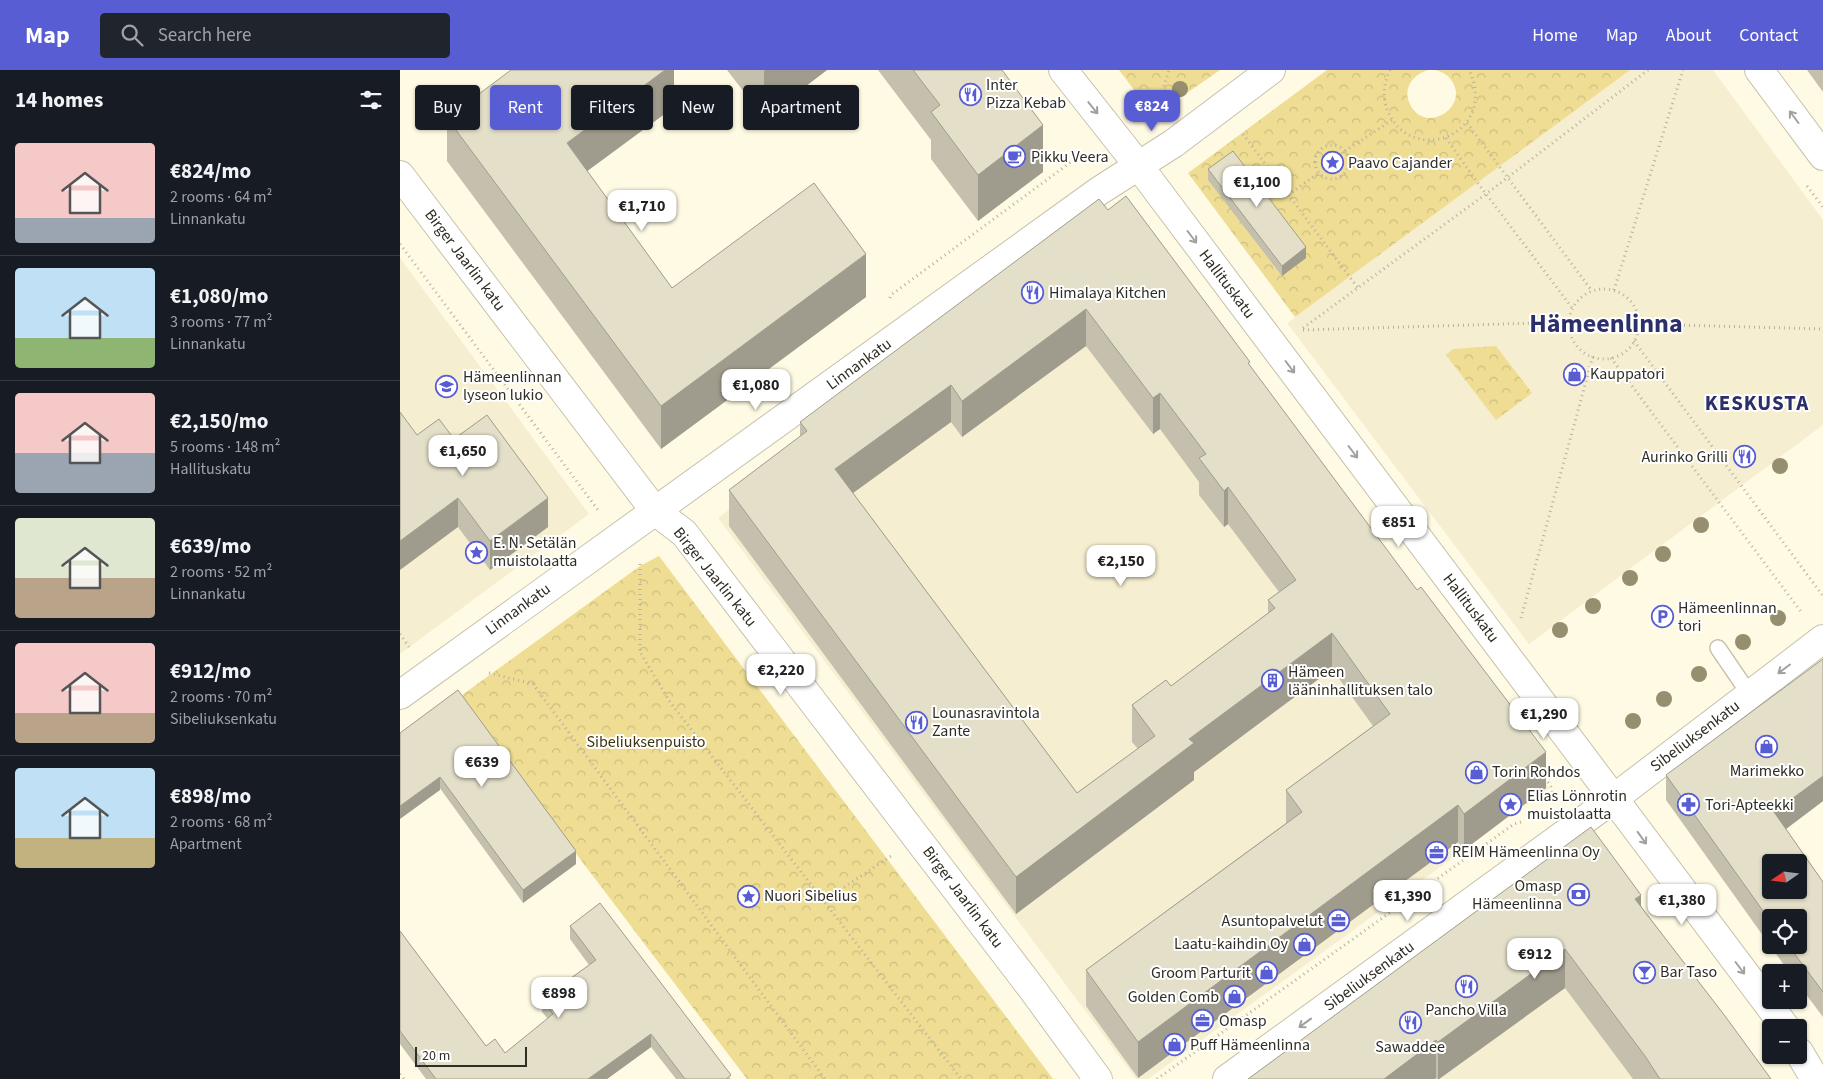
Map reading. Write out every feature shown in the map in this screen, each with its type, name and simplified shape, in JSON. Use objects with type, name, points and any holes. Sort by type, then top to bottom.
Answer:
[{"type":"street","name":"Hallituskatu","points":[[1063,70],[1138,165],[1779,1019]]},
{"type":"street","name":"Linnankatu","points":[[400,695],[1091,197],[1174,143],[1272,70]]},
{"type":"street","points":[[1759,70],[1823,156]]},
{"type":"street","name":"Birger Jaarlin katu","points":[[400,175],[655,511],[684,533],[1034,990],[1098,1079]]},
{"type":"street","name":"Sibeliuksenkatu","points":[[1227,1079],[1614,799],[1823,640]]},
{"type":"street","points":[[1806,1064],[1815,1079]]},
{"type":"lane","points":[[1718,648],[1750,695]]},
{"type":"path","points":[[1153,122],[1169,70]]},
{"type":"path","points":[[1390,70],[1384,88],[1386,110],[1400,129],[1410,136],[1428,140],[1446,138],[1467,123],[1473,111],[1476,96],[1474,80],[1469,70]]},
{"type":"path","points":[[1570,322],[1301,330],[1486,194],[1648,70]]},
{"type":"path","points":[[1614,290],[1683,70]]},
{"type":"path","points":[[1345,151],[1392,120]]},
{"type":"path","points":[[1467,123],[1592,291]]},
{"type":"path","points":[[1237,126],[1358,288]]},
{"type":"path","points":[[1446,138],[1573,309]]},
{"type":"path","points":[[1329,145],[1340,147],[1345,151],[1349,160],[1347,171],[1343,175],[1333,179],[1324,177],[1319,173],[1315,162],[1319,151],[1329,145]]},
{"type":"path","points":[[1069,164],[1075,159]]},
{"type":"path","points":[[1288,195],[1319,173]]},
{"type":"path","points":[[400,244],[602,515],[639,561],[640,652],[670,702],[961,1079]]},
{"type":"path","points":[[1614,290],[1632,302],[1638,312],[1639,324],[1634,341],[1622,354],[1611,358],[1599,358],[1588,354],[1572,338],[1570,315],[1582,297],[1592,291],[1614,290]]},
{"type":"path","points":[[1639,324],[1823,329]]},
{"type":"path","points":[[1634,341],[1823,596]]},
{"type":"path","points":[[1520,621],[1593,356]]},
{"type":"path","points":[[1611,358],[1802,613]]},
{"type":"path","points":[[400,634],[414,653]]},
{"type":"path","points":[[484,672],[533,684],[825,1079]]},
{"type":"path","points":[[1540,771],[1551,786],[1556,805]]},
{"type":"path","points":[[1157,1079],[1514,824],[1522,822]]},
{"type":"path","points":[[840,890],[897,852]]},
{"type":"path","points":[[400,1074],[404,1079]]},
{"type":"shaded area","name":"Kauppatori","points":[[1630,70],[1713,70],[1823,220],[1823,425],[1529,644],[1287,323]]},
{"type":"shaded area","points":[[1120,215],[1549,788],[1148,1079],[1136,1079],[718,518]]},
{"type":"shaded area","name":"Hämeenlinnan lyseon lukio","points":[[400,258],[589,514],[400,654]]},
{"type":"shaded area","points":[[1592,864],[1658,1079],[1299,1079]]},
{"type":"green space","points":[[1119,70],[1220,70],[1154,116]]},
{"type":"green space","points":[[1327,70],[1428,70],[1414,78],[1407,91],[1409,102],[1415,112],[1424,117],[1433,118],[1442,115],[1450,109],[1455,101],[1456,91],[1448,76],[1432,70],[1630,70],[1295,317],[1188,173]]},
{"type":"green space","points":[[1496,346],[1532,393],[1496,420],[1446,355],[1453,349]]},
{"type":"green space","name":"Sibeliuksenpuisto","points":[[659,556],[1053,1079],[747,1079],[458,698],[640,566]]},
{"type":"building","points":[[511,70],[665,70],[645,85],[571,85],[571,130],[584,130],[567,143],[672,288],[814,183],[866,254],[661,406],[456,130],[480,130],[480,93],[490,86],[490,130],[561,130],[561,85],[491,85]]},
{"type":"building","points":[[913,70],[1002,70],[1043,125],[978,175],[931,112],[940,105]]},
{"type":"building","points":[[1233,151],[1306,247],[1282,266],[1208,169]]},
{"type":"building","points":[[1126,196],[1417,590],[1421,587],[1546,752],[1464,814],[1458,805],[1138,1042],[1086,970],[1302,812],[1286,790],[1390,714],[1332,633],[1189,739],[1194,743],[1016,877],[729,490],[807,431],[800,422],[1099,199],[1108,210]],"holes":[[[1086,309],[1153,398],[1160,393],[1206,454],[1199,458],[1224,491],[1228,487],[1296,580],[1268,600],[1275,608],[1171,686],[1166,680],[1132,705],[1155,736],[1077,793],[835,469],[951,385],[962,401]]]},
{"type":"building","points":[[400,412],[417,435],[439,419],[454,439],[487,415],[548,498],[490,541],[458,498],[400,541]]},
{"type":"building","points":[[1823,659],[1823,776],[1774,812],[1803,854],[1762,854],[1762,899],[1808,899],[1808,861],[1823,882],[1823,992],[1807,971],[1807,964],[1802,964],[1795,954],[1807,954],[1807,909],[1762,909],[1666,775]]},
{"type":"building","points":[[458,690],[576,851],[523,890],[440,777],[400,806],[400,733]]},
{"type":"building","points":[[1591,827],[1641,895],[1635,899],[1771,1079],[1660,1079],[1565,949],[1384,1079],[1248,1079]]},
{"type":"building","points":[[600,903],[731,1075],[726,1079],[685,1079],[651,1034],[588,1079],[436,1079],[400,1031],[400,931],[486,1046],[495,1039],[505,1053],[553,1014],[542,999],[596,960],[570,926]]},
{"type":"place","name":"Inter Pizza Kebab","points":[[970,94]]},
{"type":"place","name":"Pikku Veera","points":[[1015,157]]},
{"type":"place","name":"Paavo Cajander","points":[[1332,163]]},
{"type":"place","name":"Himalaya Kitchen","points":[[1033,293]]},
{"type":"place","name":"Kauppatori","points":[[1574,374]]},
{"type":"place","name":"Hämeenlinnan lyseon lukio","points":[[447,386]]},
{"type":"place","name":"Aurinko Grilli","points":[[1744,457]]},
{"type":"place","name":"E. N. Setälän muistolaatta","points":[[477,552]]},
{"type":"place","name":"Hämeenlinnan tori","points":[[1662,617]]},
{"type":"place","name":"Hämeen lääninhallituksen talo","points":[[1272,681]]},
{"type":"place","name":"Lounasravintola Zante","points":[[916,722]]},
{"type":"place","name":"Marimekko","points":[[1767,747]]},
{"type":"place","name":"Torin Rohdos","points":[[1476,772]]},
{"type":"place","name":"Elias Lönnrotin muistolaatta","points":[[1511,805]]},
{"type":"place","name":"Tori-Apteekki","points":[[1689,805]]},
{"type":"place","name":"REIM Hämeenlinna Oy","points":[[1436,852]]},
{"type":"place","name":"Omasp Hämeenlinna","points":[[1578,895]]},
{"type":"place","name":"Nuori Sibelius","points":[[748,896]]},
{"type":"place","name":"Asuntopalvelut","points":[[1339,921]]},
{"type":"place","name":"Laatu-kaihdin Oy","points":[[1304,944]]},
{"type":"place","name":"Bar Taso","points":[[1644,972]]},
{"type":"place","name":"Groom Parturit","points":[[1267,973]]},
{"type":"place","name":"Pancho Villa","points":[[1466,986]]},
{"type":"place","name":"Golden Comb","points":[[1235,997]]},
{"type":"place","name":"Omasp","points":[[1203,1021]]},
{"type":"place","name":"Sawaddee","points":[[1410,1023]]},
{"type":"place","name":"Puff Hämeenlinna","points":[[1174,1045]]},
{"type":"district","name":"Hämeenlinna","points":[[1606,323]]},
{"type":"district","name":"KESKUSTA","points":[[1757,403]]}]
